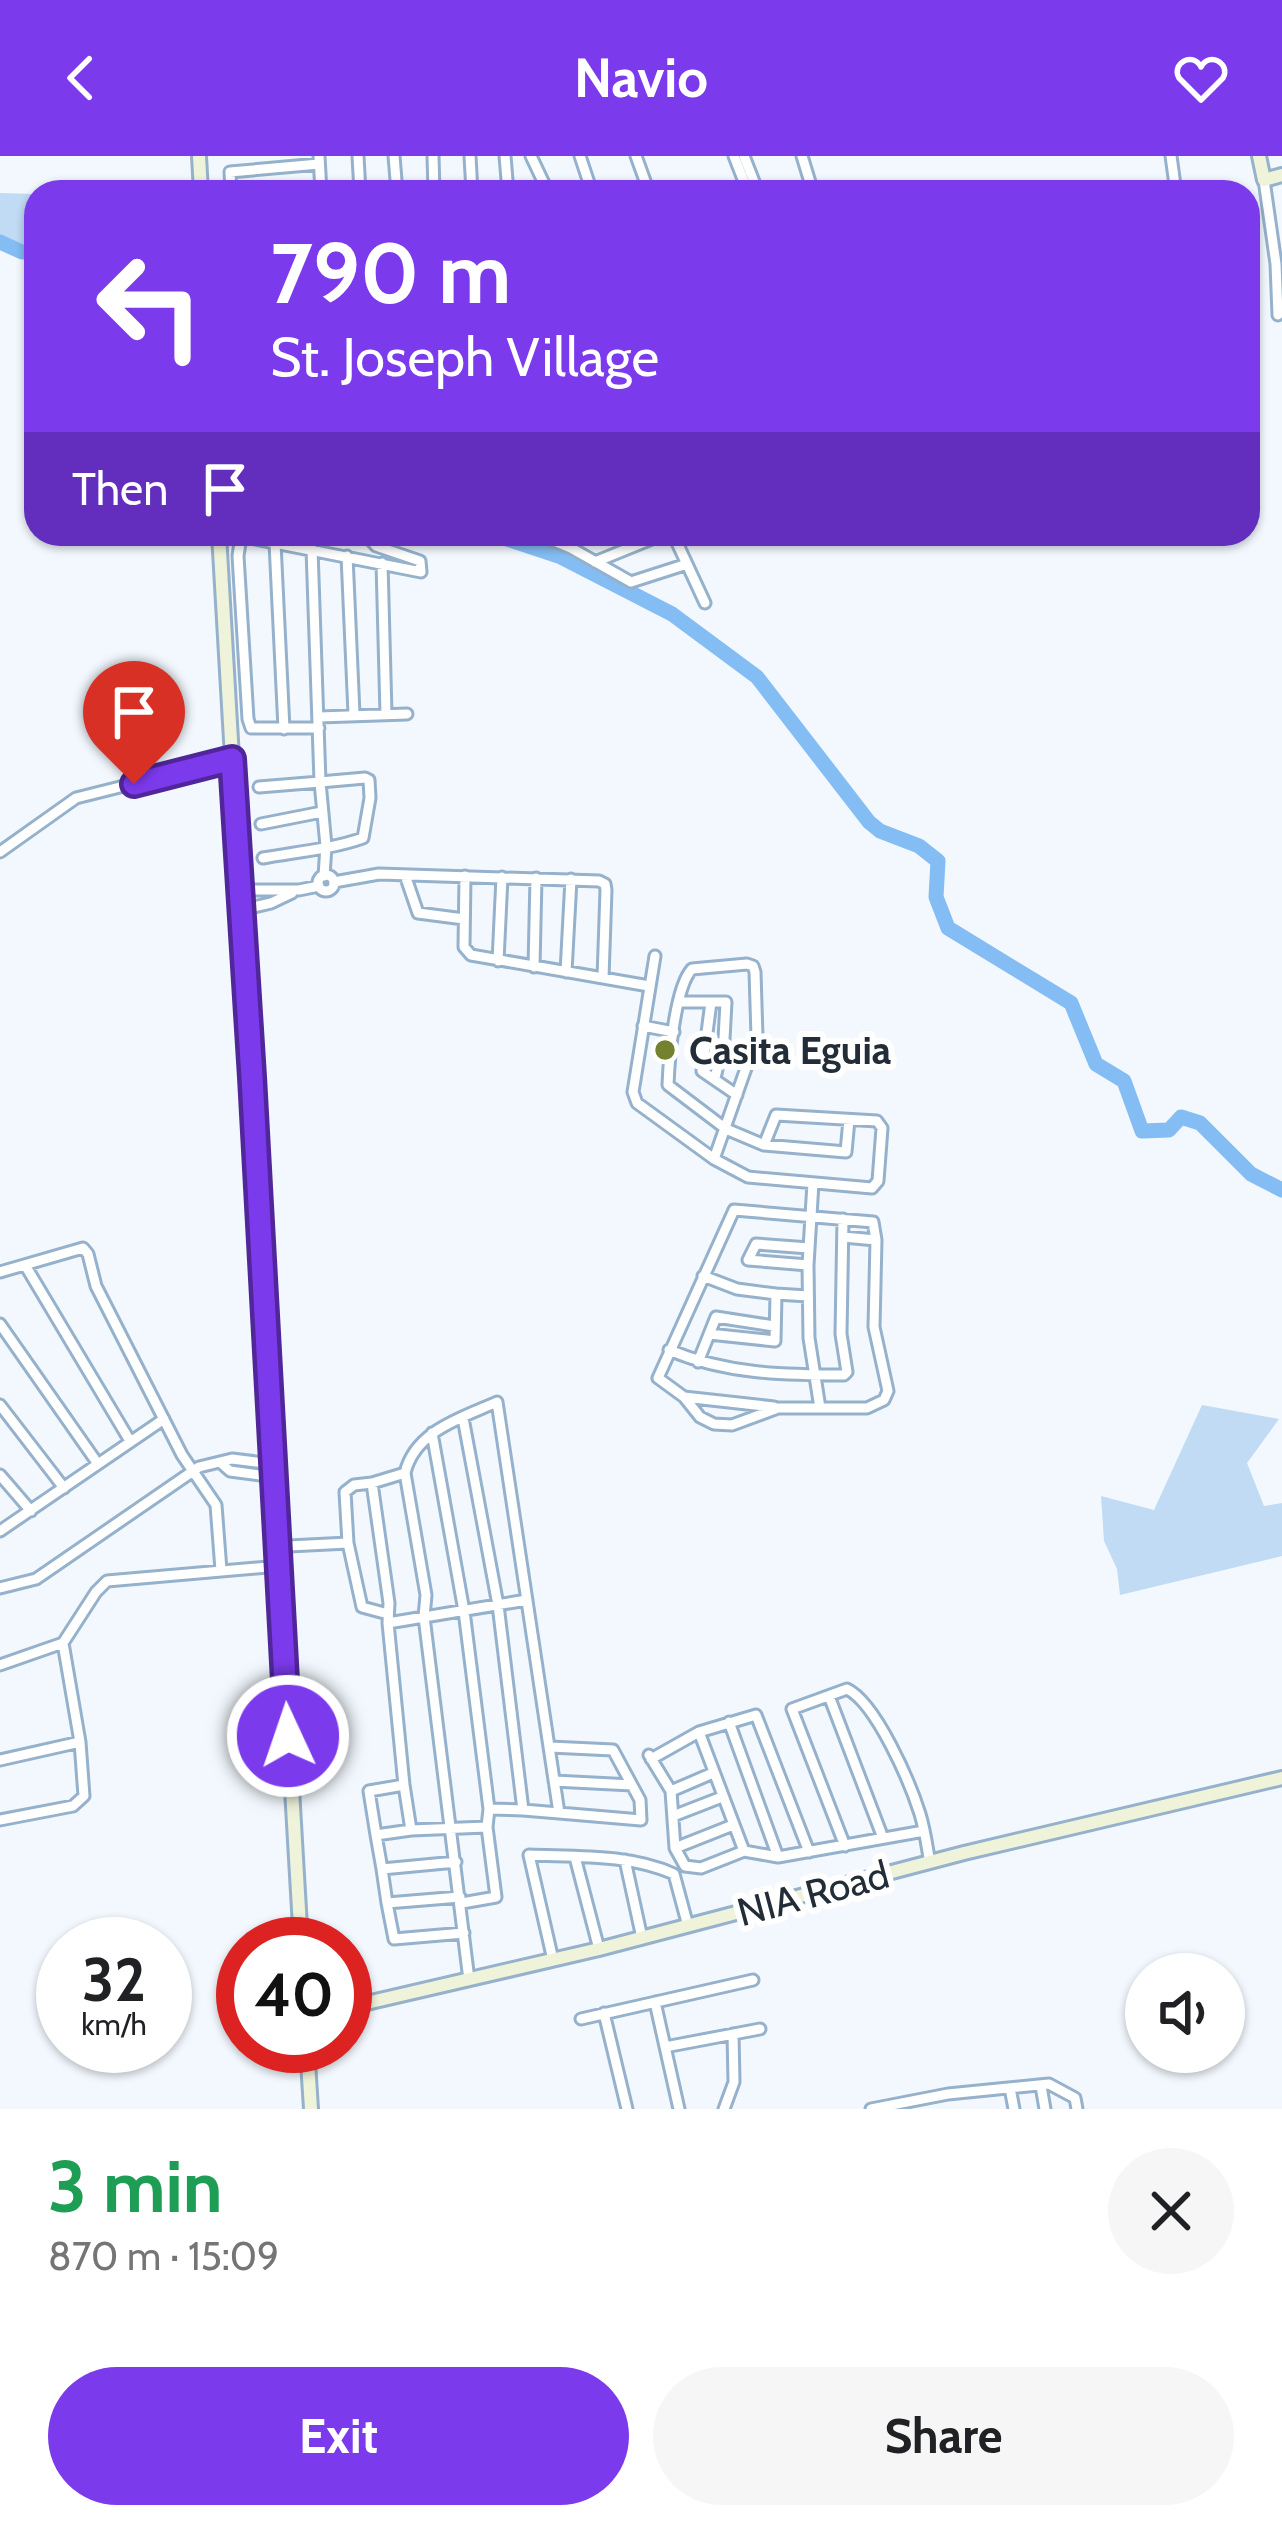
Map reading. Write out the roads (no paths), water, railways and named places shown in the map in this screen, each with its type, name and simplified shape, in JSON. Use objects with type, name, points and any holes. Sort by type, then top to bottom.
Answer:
[{"type":"street","points":[[1259,156],[1276,264],[1278,315]]},
{"type":"street","points":[[230,180],[230,172],[319,160]]},
{"type":"street","points":[[1264,181],[1282,175]]},
{"type":"street","points":[[220,546],[299,1917]]},
{"type":"street","points":[[240,546],[251,728],[284,729],[354,714],[406,714]]},
{"type":"street","points":[[275,546],[284,729]]},
{"type":"street","points":[[294,546],[421,572],[420,561],[376,546]]},
{"type":"street","points":[[562,546],[631,582],[687,564]]},
{"type":"street","points":[[595,562],[634,546]]},
{"type":"street","points":[[679,546],[705,602]]},
{"type":"street","points":[[312,549],[326,881]]},
{"type":"street","points":[[347,556],[354,714]]},
{"type":"street","points":[[382,563],[386,714]]},
{"type":"street","points":[[0,852],[76,798],[232,759]]},
{"type":"street","points":[[259,787],[365,778],[370,787],[363,838],[263,859]]},
{"type":"street","points":[[261,824],[322,812]]},
{"type":"street","points":[[241,910],[271,904],[326,881],[379,874],[605,884],[603,978]]},
{"type":"street","points":[[405,874],[418,913],[464,919]]},
{"type":"street","points":[[465,876],[466,952],[649,986]]},
{"type":"street","points":[[498,961],[502,877]]},
{"type":"street","points":[[533,967],[536,878]]},
{"type":"street","points":[[566,972],[571,879]]},
{"type":"street","points":[[239,890],[299,890]]},
{"type":"street","points":[[655,956],[633,1098],[714,1160],[748,1177],[876,1186],[881,1124],[877,1121],[776,1115],[764,1145]]},
{"type":"street","points":[[714,1160],[726,1129],[757,1037],[753,966],[688,970],[668,1085],[726,1129],[764,1145],[846,1152],[849,1120]]},
{"type":"street","points":[[680,1002],[723,1000],[726,1006],[715,1078]]},
{"type":"street","points":[[711,1002],[702,1071],[737,1095]]},
{"type":"street","points":[[643,1026],[674,1032]]},
{"type":"street","points":[[813,1183],[809,1337],[820,1408]]},
{"type":"street","points":[[684,1397],[778,1408],[867,1408],[887,1397],[874,1327],[873,1222],[734,1210],[658,1378],[714,1424],[732,1425],[778,1408]]},
{"type":"street","points":[[669,1350],[729,1370],[844,1375],[848,1368],[841,1334],[843,1220]]},
{"type":"street","points":[[844,1237],[876,1240]]},
{"type":"street","points":[[808,1265],[747,1262],[756,1244],[809,1247]]},
{"type":"street","points":[[0,1272],[83,1249],[88,1254],[96,1286],[164,1419],[216,1504],[220,1570]]},
{"type":"street","points":[[25,1265],[130,1441]]},
{"type":"street","points":[[704,1276],[737,1289],[808,1296]]},
{"type":"street","points":[[709,1334],[771,1342],[776,1337],[776,1294]]},
{"type":"street","points":[[698,1363],[716,1317],[774,1326]]},
{"type":"street","points":[[0,1324],[98,1464]]},
{"type":"street","points":[[469,1980],[424,1617],[426,1595],[404,1473],[407,1461],[432,1433],[497,1402],[559,1813]]},
{"type":"street","points":[[0,1405],[64,1488]]},
{"type":"street","points":[[463,1418],[497,1605],[524,1810]]},
{"type":"street","points":[[0,1532],[164,1419]]},
{"type":"street","points":[[387,1903],[496,1897],[464,1610],[432,1433]]},
{"type":"street","points":[[0,1588],[36,1579],[206,1464],[221,1463],[230,1471],[274,1470]]},
{"type":"street","points":[[404,1473],[354,1485],[345,1492],[348,1543],[362,1607],[388,1618],[424,1617],[527,1600]]},
{"type":"street","points":[[0,1475],[32,1511]]},
{"type":"street","points":[[372,1483],[411,1830]]},
{"type":"street","points":[[289,1546],[348,1543]]},
{"type":"street","points":[[0,1665],[63,1643],[107,1582],[279,1566]]},
{"type":"street","points":[[0,1820],[82,1801],[80,1742],[63,1643]]},
{"type":"street","points":[[845,1846],[792,1709],[851,1690],[880,1726],[904,1773],[930,1863]]},
{"type":"street","points":[[829,1696],[883,1838]]},
{"type":"street","points":[[809,1852],[756,1715],[698,1732],[650,1757],[671,1791],[675,1848],[685,1866],[701,1868],[744,1851],[778,1856],[809,1852],[845,1846],[924,1831]]},
{"type":"street","points":[[729,1722],[778,1856]]},
{"type":"street","points":[[698,1732],[744,1851]]},
{"type":"street","points":[[0,1760],[80,1742]]},
{"type":"street","points":[[489,1809],[641,1820],[640,1800],[613,1750],[550,1747]]},
{"type":"street","points":[[671,1791],[713,1772]]},
{"type":"street","name":"NIA Road","points":[[372,2002],[1282,1778]]},
{"type":"street","points":[[554,1781],[632,1785]]},
{"type":"street","points":[[404,1784],[369,1791],[394,1939],[464,1934]]},
{"type":"street","points":[[673,1816],[722,1797]]},
{"type":"street","points":[[675,1848],[733,1825]]},
{"type":"street","points":[[376,1835],[487,1827]]},
{"type":"street","points":[[553,1960],[529,1855],[625,1860],[674,1874],[688,1926]]},
{"type":"street","points":[[574,1857],[599,1949]]},
{"type":"street","points":[[625,1860],[642,1938]]},
{"type":"street","points":[[382,1869],[456,1862]]},
{"type":"street","points":[[581,2019],[753,1980]]},
{"type":"street","points":[[656,2002],[679,2109]]},
{"type":"street","points":[[604,2013],[627,2109]]},
{"type":"street","points":[[665,2047],[760,2029]]},
{"type":"street","points":[[724,2109],[734,2082],[733,2034]]},
{"type":"street","points":[[308,2073],[310,2109]]},
{"type":"street","points":[[871,2109],[920,2104],[948,2094],[1049,2084],[1075,2098],[1077,2109]]},
{"type":"street","points":[[1040,2086],[1045,2109]]},
{"type":"street","points":[[1010,2088],[1014,2109]]},
{"type":"street","points":[[979,2092],[982,2109]]},
{"type":"street","points":[[948,2094],[951,2109]]},
{"type":"waterway","points":[[0,242],[24,252]]},
{"type":"waterway","points":[[528,546],[561,557],[672,614],[757,677],[869,822],[919,846],[938,861],[936,897],[948,928],[1071,1003],[1096,1064],[1124,1081],[1142,1131],[1169,1130],[1181,1117],[1200,1123],[1251,1174],[1282,1190]]},
{"type":"place","name":"Casita Eguia","points":[[665,1050]]}]
